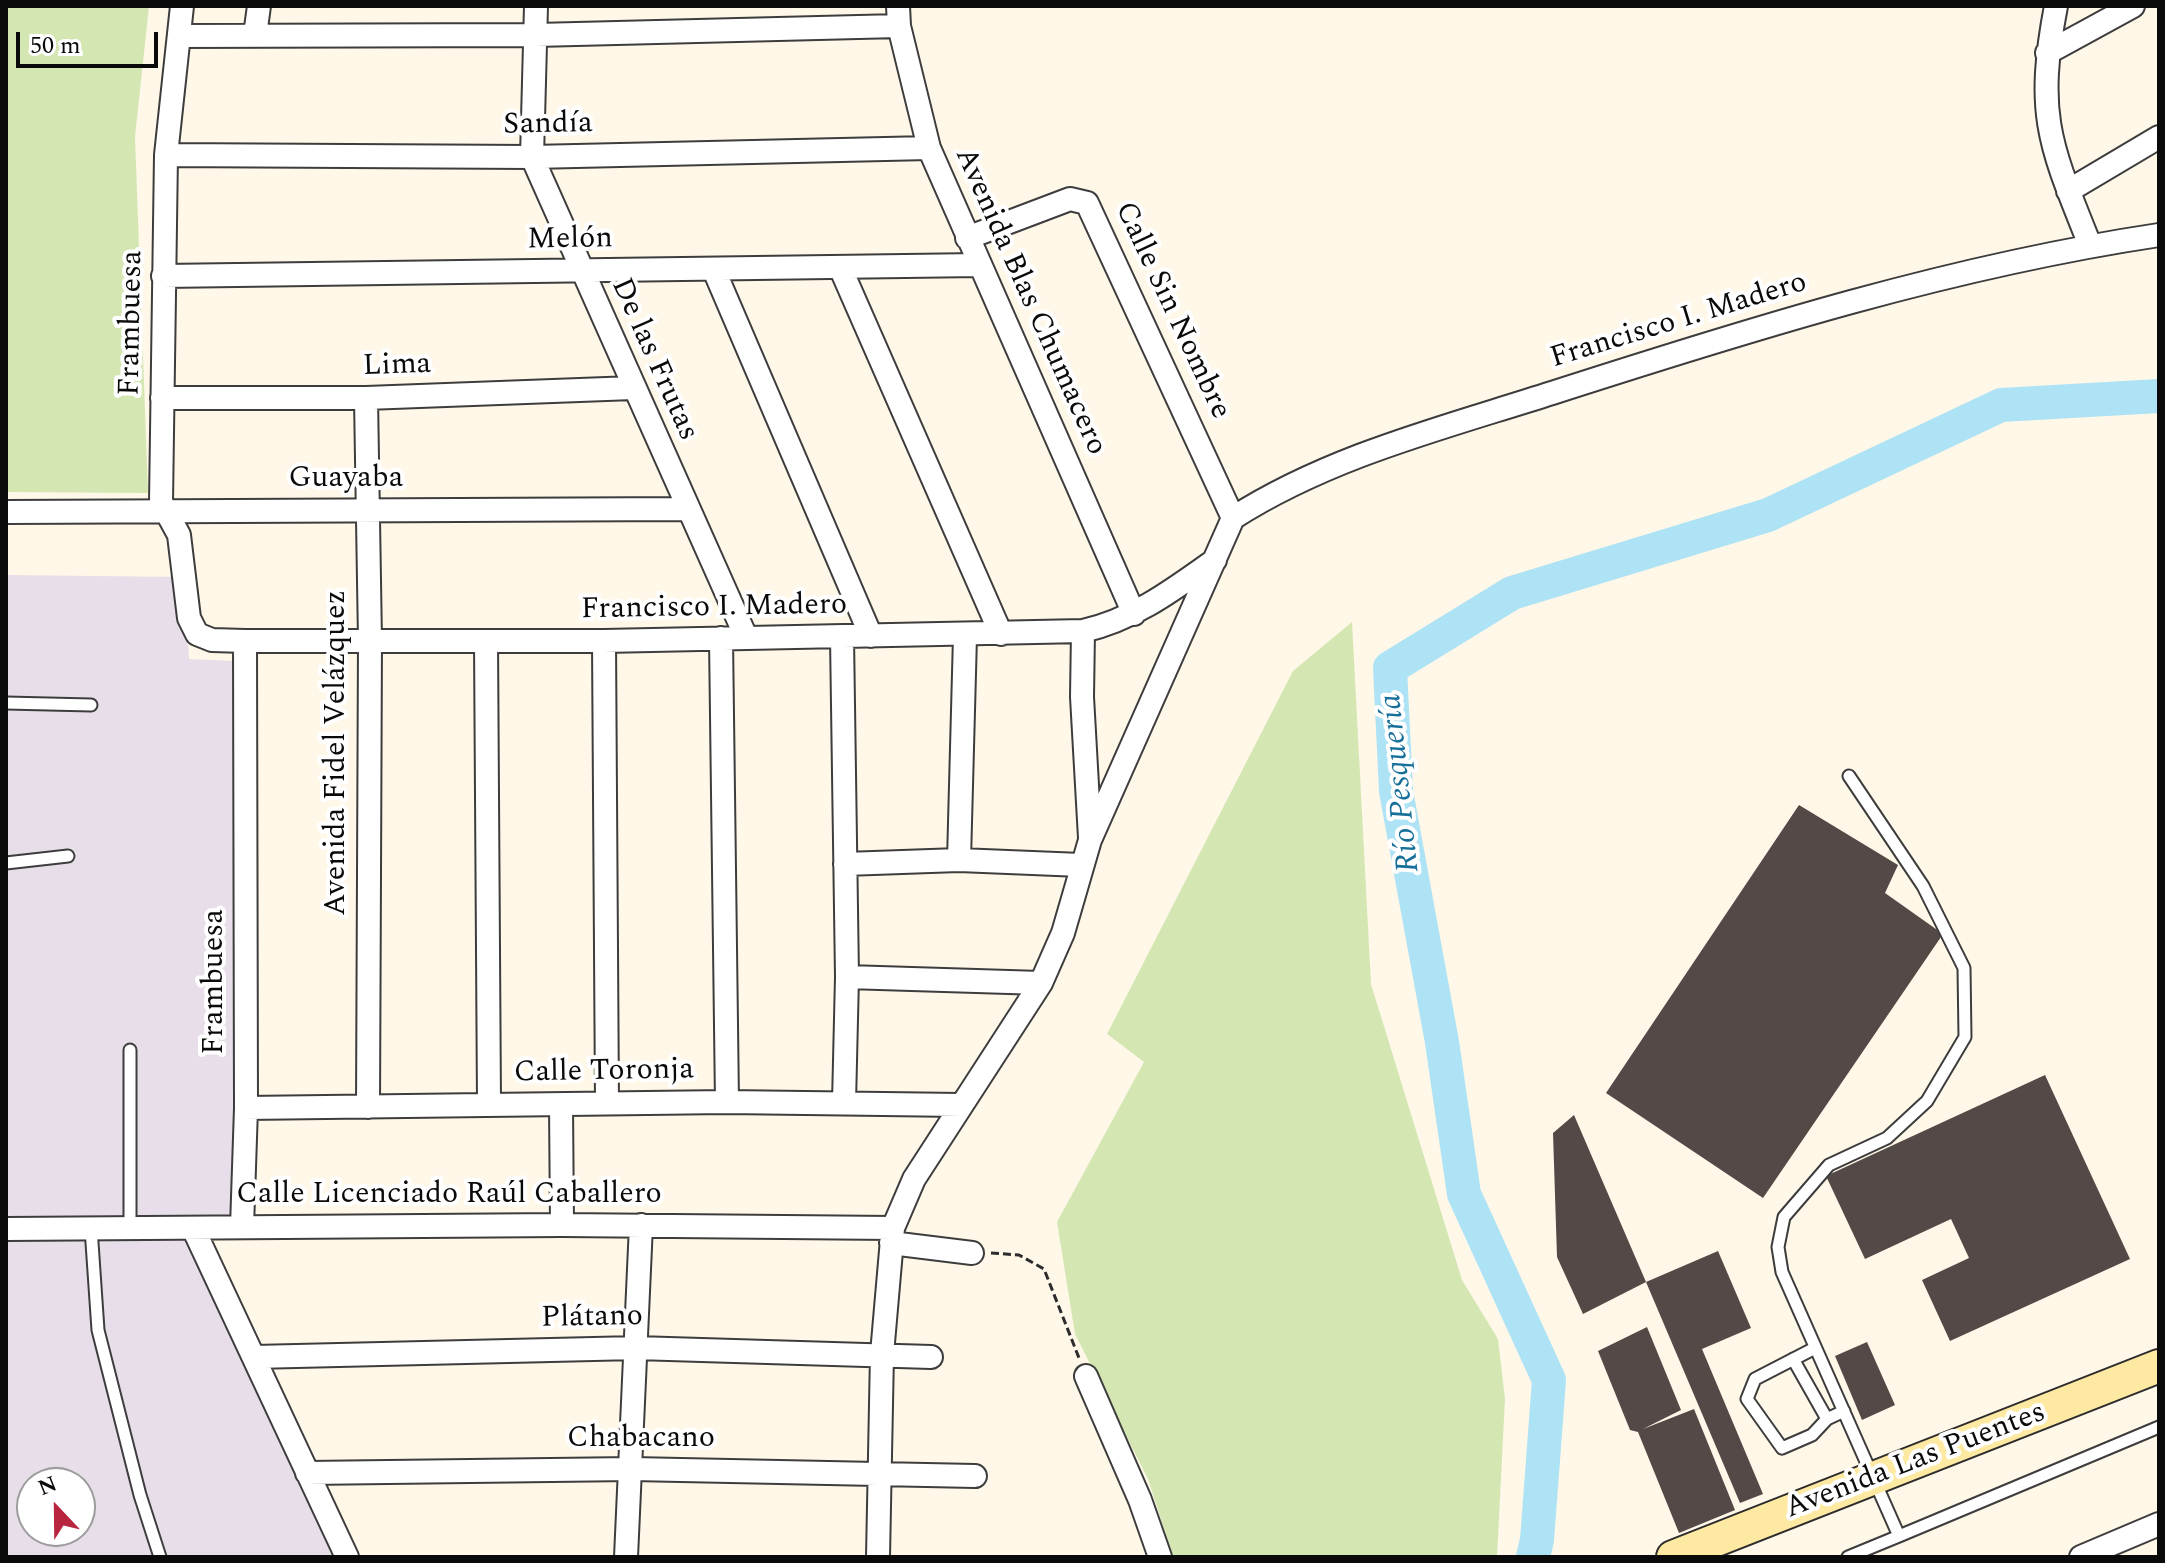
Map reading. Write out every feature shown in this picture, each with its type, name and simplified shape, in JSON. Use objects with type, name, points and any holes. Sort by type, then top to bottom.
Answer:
[{"type":"street","name":"Frambuesa","points":[[182,6],[166,155],[163,511],[179,535],[189,618],[197,634]]},
{"type":"street","points":[[255,35],[259,6]]},
{"type":"street","name":"De las Frutas","points":[[536,6],[532,157],[686,509],[746,637]]},
{"type":"street","points":[[2056,6],[2047,53],[2044,105],[2047,127],[2090,245]]},
{"type":"street","points":[[2047,53],[2133,6]]},
{"type":"street","points":[[179,36],[536,35],[898,16]]},
{"type":"street","name":"Avenida Blas Chumacero","points":[[898,16],[929,148],[1134,614]]},
{"type":"street","points":[[2068,191],[2159,137]]},
{"type":"street","name":"Sandía","points":[[166,155],[532,157],[929,148]]},
{"type":"street","name":"Calle Sin Nombre","points":[[967,238],[1070,199],[1087,203],[1233,518]]},
{"type":"street","name":"Francisco I. Madero","points":[[1233,518],[1301,480],[1411,436],[1733,334],[1840,304],[2090,245],[2159,235]]},
{"type":"street","name":"Melón","points":[[163,276],[979,265]]},
{"type":"street","points":[[840,267],[1001,634]]},
{"type":"street","points":[[714,270],[871,636]]},
{"type":"street","name":"Lima","points":[[162,398],[366,398],[633,388]]},
{"type":"street","name":"Avenida Fidel Velázquez","points":[[366,398],[370,641],[368,1107]]},
{"type":"street","name":"Guayaba","points":[[6,512],[686,509]]},
{"type":"street","points":[[878,1557],[882,1354],[892,1236],[909,1188],[1041,983],[1063,933],[1090,840],[1233,518]]},
{"type":"street","name":"Francisco I. Madero","points":[[197,634],[212,640],[245,641],[604,641],[965,636],[1083,631],[1111,625],[1134,614],[1215,560]]},
{"type":"street","points":[[1083,631],[1082,697],[1090,840]]},
{"type":"street","points":[[959,860],[965,636]]},
{"type":"street","points":[[842,637],[847,977],[844,1103]]},
{"type":"street","points":[[721,638],[727,1102]]},
{"type":"street","name":"Frambuesa","points":[[242,1227],[246,1108],[245,641]]},
{"type":"street","points":[[486,641],[489,1104]]},
{"type":"street","points":[[604,641],[607,1103]]},
{"type":"street","points":[[845,864],[959,860],[1081,865]]},
{"type":"street","points":[[847,977],[1041,983]]},
{"type":"street","name":"Calle Toronja","points":[[246,1108],[727,1102],[961,1105]]},
{"type":"street","points":[[561,1105],[562,1225]]},
{"type":"street","points":[[626,1557],[641,1225]]},
{"type":"street","name":"Calle Licenciado Raúl Caballero","points":[[6,1229],[641,1225],[892,1236],[972,1253]]},
{"type":"street","points":[[193,1228],[347,1557]]},
{"type":"street","name":"Plátano","points":[[254,1357],[636,1348],[931,1357]]},
{"type":"street","name":"Avenida Las Puentes","points":[[1673,1557],[2159,1366]]},
{"type":"street","points":[[1086,1376],[1140,1500],[1160,1557]]},
{"type":"street","name":"Chabacano","points":[[307,1473],[632,1469],[975,1476]]},
{"type":"street","points":[[2081,1557],[2159,1524]]},
{"type":"lane","points":[[6,703],[91,705]]},
{"type":"lane","points":[[1849,776],[1923,886],[1964,968],[1965,1037],[1927,1101],[1887,1138],[1829,1165],[1784,1217],[1778,1247],[1782,1272],[1899,1536]]},
{"type":"lane","points":[[6,863],[68,856]]},
{"type":"lane","points":[[130,1050],[130,1228]]},
{"type":"lane","points":[[91,1228],[98,1330],[140,1495],[160,1557]]},
{"type":"lane","points":[[1815,1348],[1755,1379],[1747,1399],[1782,1448],[1812,1435],[1827,1419],[1844,1411]]},
{"type":"lane","points":[[1793,1359],[1827,1419]]},
{"type":"lane","points":[[1848,1557],[2159,1427]]},
{"type":"path","points":[[972,1253],[1019,1255],[1044,1269],[1086,1376]]},
{"type":"shaded area","points":[[6,575],[184,577],[189,659],[233,661],[241,1214],[192,1233],[338,1557],[6,1557]]},
{"type":"green space","points":[[6,6],[149,6],[135,137],[148,493],[6,492]]},
{"type":"green space","points":[[1352,622],[1371,984],[1462,1280],[1498,1339],[1505,1399],[1497,1557],[1173,1557],[1148,1479],[1075,1334],[1057,1222],[1144,1062],[1107,1034],[1293,671]]},
{"type":"building","points":[[1799,805],[1898,865],[1885,893],[1943,934],[1763,1198],[1606,1093]]},
{"type":"building","points":[[2045,1075],[2130,1259],[1950,1341],[1922,1280],[1969,1258],[1951,1219],[1865,1259],[1826,1176]]},
{"type":"building","points":[[1574,1115],[1646,1282],[1583,1314],[1557,1257],[1553,1133]]},
{"type":"building","points":[[1718,1251],[1751,1328],[1702,1349],[1763,1494],[1740,1503],[1646,1282]]},
{"type":"building","points":[[1647,1327],[1681,1410],[1643,1429],[1694,1409],[1735,1510],[1679,1533],[1638,1432],[1630,1430],[1598,1351]]},
{"type":"building","points":[[1867,1342],[1895,1405],[1862,1420],[1835,1356]]},
{"type":"waterway","name":"Río Pesquería","points":[[1533,1557],[1537,1540],[1549,1380],[1464,1194],[1442,1042],[1396,791],[1390,668],[1512,593],[1768,515],[2001,405],[2159,396]]}]
